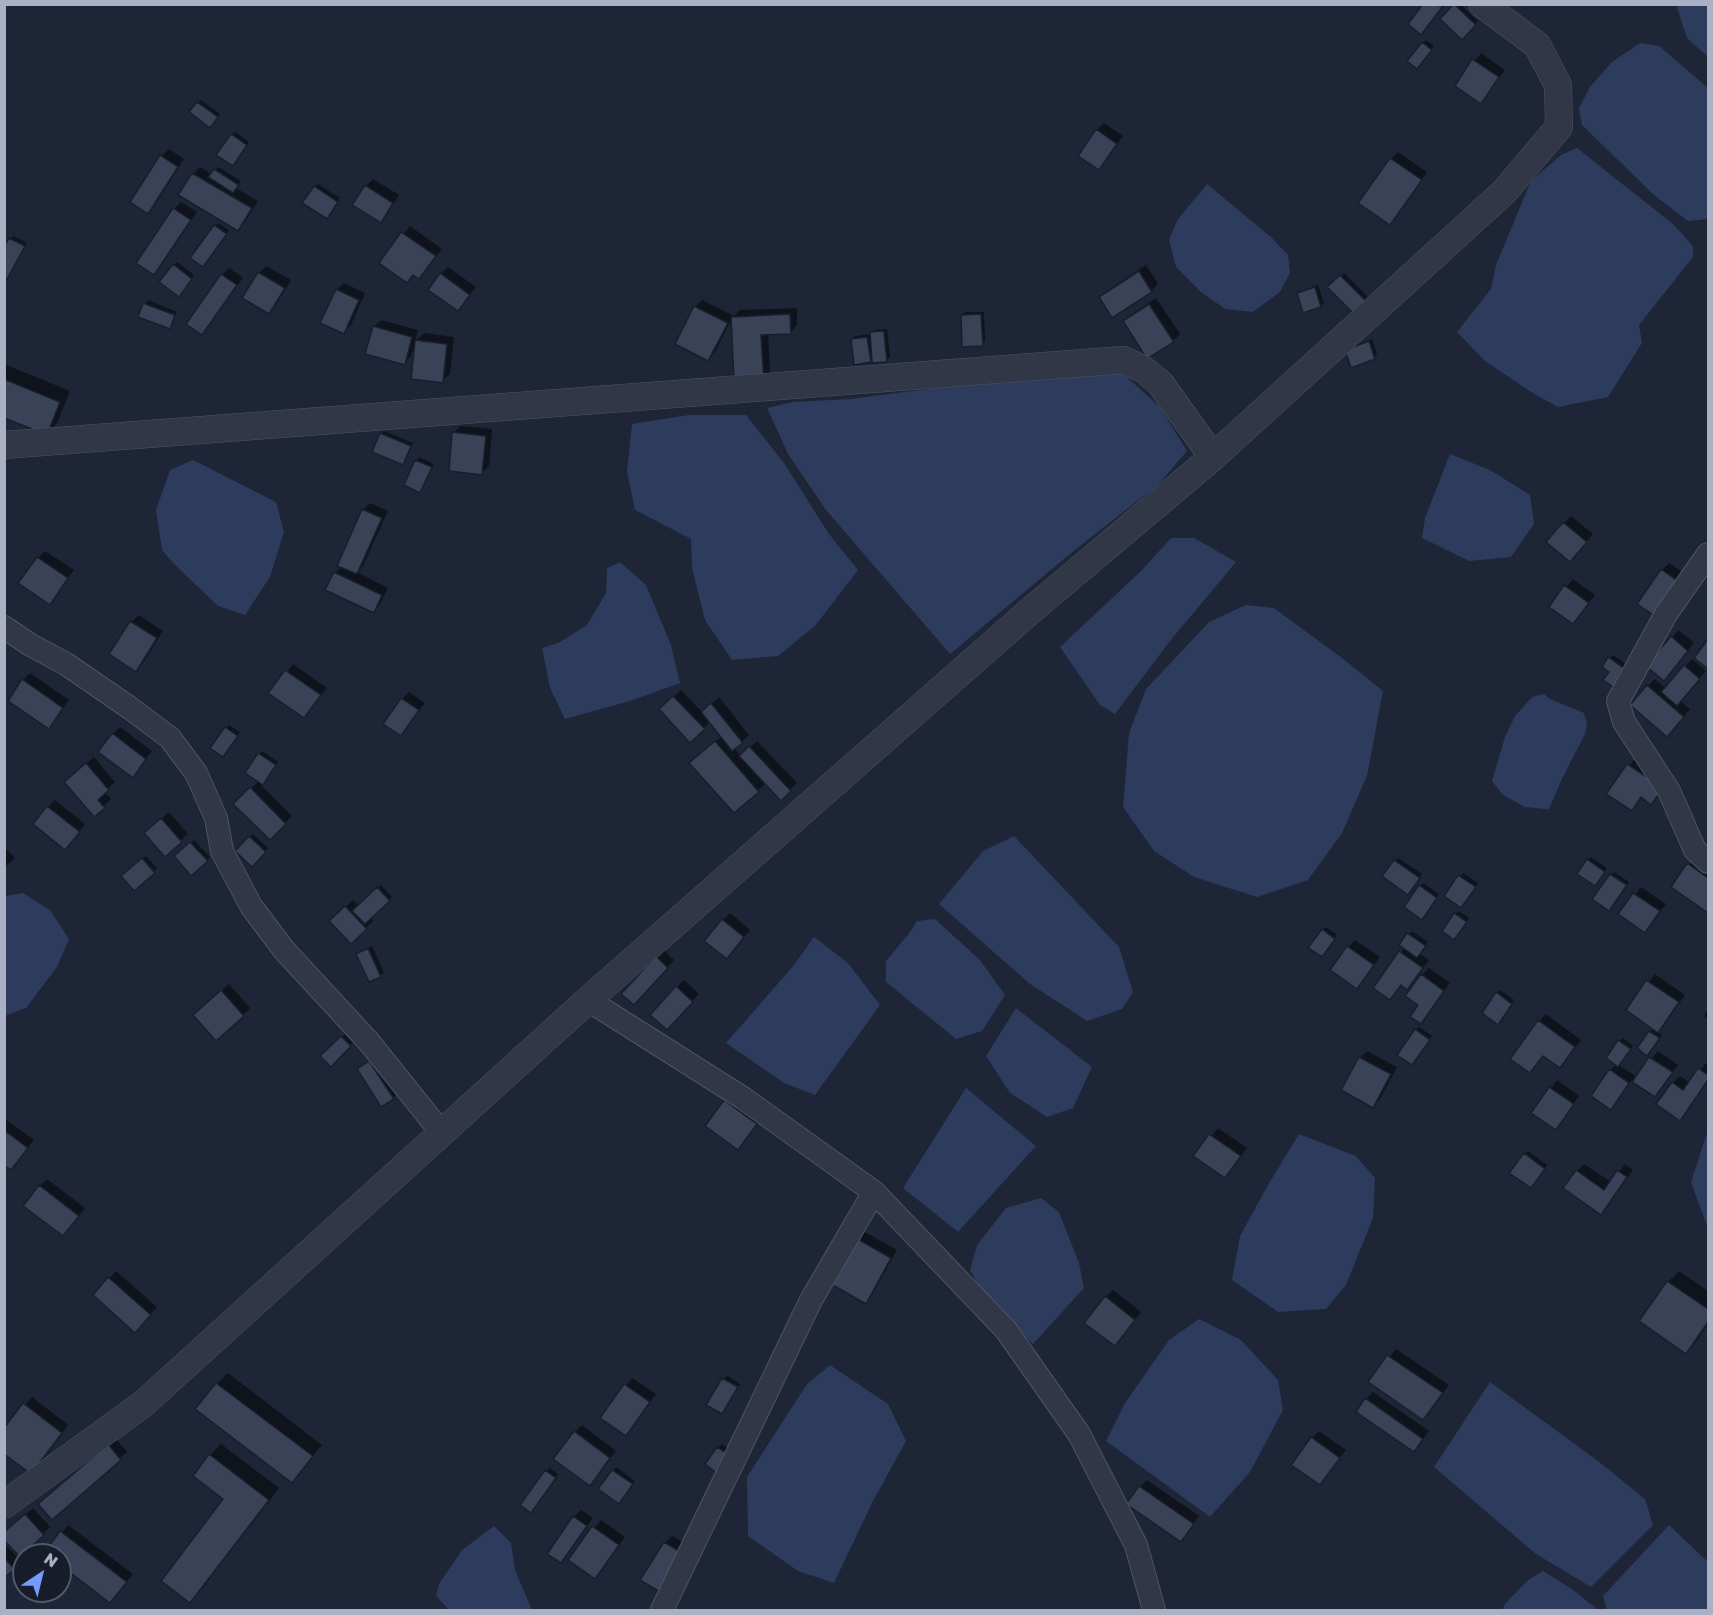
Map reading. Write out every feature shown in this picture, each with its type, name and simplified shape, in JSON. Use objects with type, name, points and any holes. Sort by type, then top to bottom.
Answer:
[{"type":"street","points":[[4,1505],[143,1404],[588,1000],[1029,612],[1213,457],[1504,192],[1559,127],[1558,85],[1537,45],[1482,4]]},
{"type":"street","points":[[4,445],[1123,360],[1143,369],[1160,383],[1213,457]]},
{"type":"street","points":[[1708,554],[1666,614],[1618,701],[1624,722],[1669,790],[1695,850],[1708,862]]},
{"type":"street","points":[[4,627],[29,645],[66,664],[170,738],[196,773],[216,818],[222,851],[251,906],[284,950],[369,1042],[441,1132]]},
{"type":"street","points":[[588,1000],[743,1098],[873,1192],[1006,1330],[1079,1434],[1136,1545],[1154,1611]]},
{"type":"street","points":[[662,1611],[811,1299],[873,1192]]},
{"type":"water","points":[[1676,5],[1708,5],[1708,57],[1687,38]]},
{"type":"water","points":[[1640,43],[1659,46],[1708,88],[1708,219],[1688,221],[1654,195],[1582,125],[1579,108],[1590,87],[1612,62]]},
{"type":"water","points":[[1577,148],[1673,224],[1693,246],[1693,257],[1639,325],[1642,343],[1608,397],[1558,407],[1485,361],[1457,332],[1491,289],[1496,265],[1531,181],[1561,155]]},
{"type":"water","points":[[1207,184],[1271,237],[1288,255],[1290,273],[1280,292],[1253,312],[1225,309],[1201,292],[1176,267],[1169,240],[1178,219]]},
{"type":"water","points":[[1120,371],[1160,407],[1187,451],[1158,485],[1076,549],[950,654],[826,510],[788,454],[767,408],[793,402],[850,399],[944,387]]},
{"type":"water","points":[[689,415],[746,415],[784,463],[829,534],[858,570],[815,626],[778,656],[732,660],[705,620],[692,568],[691,539],[635,510],[627,472],[632,424]]},
{"type":"water","points":[[1450,454],[1490,470],[1530,495],[1534,524],[1511,557],[1469,561],[1422,538],[1425,518]]},
{"type":"water","points":[[193,460],[276,502],[284,532],[270,577],[245,615],[218,606],[162,550],[156,510],[170,470]]},
{"type":"water","points":[[1171,538],[1194,538],[1236,562],[1170,641],[1115,714],[1100,705],[1060,647],[1141,571]]},
{"type":"water","points":[[620,562],[646,585],[671,645],[680,683],[630,701],[565,719],[550,688],[542,648],[558,643],[587,625],[606,593],[607,568]]},
{"type":"water","points":[[1246,605],[1274,608],[1383,691],[1367,776],[1342,833],[1308,880],[1257,897],[1194,877],[1154,851],[1123,807],[1129,733],[1146,689],[1209,622]]},
{"type":"water","points":[[1544,694],[1550,699],[1584,713],[1587,723],[1585,734],[1549,809],[1525,807],[1503,795],[1492,781],[1505,737],[1515,716],[1532,697]]},
{"type":"water","points":[[1014,836],[1119,947],[1133,992],[1122,1009],[1087,1021],[1030,984],[939,904],[983,851]]},
{"type":"water","points":[[23,893],[50,910],[69,939],[57,967],[26,1008],[5,1016],[5,896]]},
{"type":"water","points":[[935,919],[980,960],[1005,995],[982,1031],[956,1039],[886,982],[886,961],[917,921]]},
{"type":"water","points":[[814,937],[848,963],[880,1005],[815,1095],[784,1083],[726,1043],[794,965]]},
{"type":"water","points":[[1016,1008],[1092,1067],[1073,1108],[1047,1117],[1010,1093],[986,1056]]},
{"type":"water","points":[[966,1088],[1036,1146],[958,1232],[903,1188]]},
{"type":"water","points":[[1708,1130],[1708,1229],[1691,1182]]},
{"type":"water","points":[[1299,1134],[1356,1156],[1375,1178],[1373,1218],[1346,1285],[1326,1309],[1278,1312],[1232,1280],[1240,1236]]},
{"type":"water","points":[[1041,1198],[1059,1212],[1079,1263],[1084,1288],[1033,1344],[987,1301],[970,1270],[977,1245],[1006,1208]]},
{"type":"water","points":[[1199,1319],[1241,1340],[1278,1380],[1283,1410],[1250,1472],[1210,1517],[1106,1441],[1125,1403],[1169,1340]]},
{"type":"water","points":[[830,1365],[888,1404],[906,1441],[872,1503],[834,1583],[798,1571],[748,1536],[747,1477],[807,1384]]},
{"type":"water","points":[[1490,1382],[1598,1461],[1645,1499],[1653,1525],[1591,1587],[1536,1554],[1434,1467]]},
{"type":"water","points":[[1669,1525],[1708,1562],[1708,1610],[1607,1610],[1603,1596]]},
{"type":"water","points":[[494,1526],[511,1543],[515,1570],[532,1610],[449,1610],[436,1596],[439,1584],[462,1550]]},
{"type":"water","points":[[1543,1571],[1572,1589],[1598,1610],[1502,1610],[1528,1580]]},
{"type":"building","points":[[1423,4],[1443,6],[1421,35],[1408,24]]},
{"type":"building","points":[[1454,4],[1476,25],[1462,40],[1440,19]]},
{"type":"building","points":[[1422,42],[1432,50],[1417,69],[1407,61]]},
{"type":"building","points":[[1472,59],[1499,77],[1481,104],[1455,86]]},
{"type":"building","points":[[197,102],[218,117],[210,128],[189,112]]},
{"type":"building","points":[[1096,129],[1117,144],[1099,170],[1078,156]]},
{"type":"building","points":[[231,134],[247,145],[233,166],[216,155]]},
{"type":"building","points":[[160,155],[178,167],[148,214],[130,202]]},
{"type":"building","points":[[1390,158],[1422,180],[1390,225],[1358,203]]},
{"type":"building","points":[[214,169],[239,185],[233,193],[208,177]]},
{"type":"building","points":[[192,173],[252,208],[238,231],[178,195]]},
{"type":"building","points":[[365,185],[393,203],[381,223],[352,205]]},
{"type":"building","points":[[314,186],[338,202],[327,219],[302,203]]},
{"type":"building","points":[[173,208],[191,220],[154,275],[136,263]]},
{"type":"building","points":[[214,225],[227,234],[203,267],[190,258]]},
{"type":"building","points":[[401,232],[436,256],[419,279],[413,275],[407,283],[379,263]]},
{"type":"building","points":[[9,238],[25,246],[7,279],[4,277],[4,247]]},
{"type":"building","points":[[173,264],[192,279],[179,297],[159,282]]},
{"type":"building","points":[[1139,271],[1152,292],[1112,318],[1099,297]]},
{"type":"building","points":[[258,272],[285,288],[269,314],[242,298]]},
{"type":"building","points":[[440,273],[470,295],[458,311],[428,290]]},
{"type":"building","points":[[221,274],[237,285],[202,335],[186,324]]},
{"type":"building","points":[[1340,275],[1367,302],[1355,315],[1327,287]]},
{"type":"building","points":[[1315,287],[1321,307],[1303,313],[1297,293]]},
{"type":"building","points":[[336,289],[359,300],[344,334],[320,323]]},
{"type":"building","points":[[143,303],[175,315],[170,329],[138,317]]},
{"type":"building","points":[[1149,304],[1174,342],[1147,359],[1123,321]]},
{"type":"building","points":[[694,306],[728,323],[708,361],[675,344]]},
{"type":"building","points":[[790,314],[791,334],[761,335],[764,380],[734,381],[731,317]]},
{"type":"building","points":[[981,314],[983,346],[962,347],[961,315]]},
{"type":"building","points":[[373,326],[412,337],[405,365],[365,354]]},
{"type":"building","points":[[884,331],[887,362],[872,363],[870,332]]},
{"type":"building","points":[[867,337],[871,362],[854,365],[851,339]]},
{"type":"building","points":[[415,340],[447,344],[443,383],[411,379]]},
{"type":"building","points":[[1369,341],[1375,359],[1351,368],[1345,350]]},
{"type":"building","points":[[4,379],[60,402],[47,435],[4,418]]},
{"type":"building","points":[[452,432],[486,436],[482,475],[449,471]]},
{"type":"building","points":[[380,433],[411,446],[403,465],[372,452]]},
{"type":"building","points":[[415,460],[432,467],[420,493],[404,485]]},
{"type":"building","points":[[362,509],[382,518],[357,574],[337,566]]},
{"type":"building","points":[[1563,522],[1587,542],[1570,562],[1546,542]]},
{"type":"building","points":[[37,557],[68,578],[50,605],[18,583]]},
{"type":"building","points":[[1661,569],[1679,582],[1655,616],[1637,604]]},
{"type":"building","points":[[334,572],[382,595],[374,613],[325,590]]},
{"type":"building","points":[[1564,585],[1589,603],[1573,624],[1549,607]]},
{"type":"building","points":[[130,621],[157,638],[136,672],[109,654]]},
{"type":"building","points":[[1671,636],[1688,651],[1664,681],[1646,666]]},
{"type":"building","points":[[1708,639],[1708,669],[1694,658]]},
{"type":"building","points":[[1608,657],[1628,671],[1615,688],[1603,680],[1609,672],[1602,667]]},
{"type":"building","points":[[1684,665],[1700,679],[1677,706],[1661,692]]},
{"type":"building","points":[[285,670],[321,695],[304,718],[268,693]]},
{"type":"building","points":[[22,679],[63,708],[49,729],[8,701]]},
{"type":"building","points":[[1647,685],[1684,717],[1667,737],[1630,705]]},
{"type":"building","points":[[673,696],[705,729],[690,743],[659,709]]},
{"type":"building","points":[[401,698],[419,710],[401,736],[383,724]]},
{"type":"building","points":[[711,703],[743,743],[732,751],[701,712]]},
{"type":"building","points":[[225,727],[238,736],[223,757],[210,748]]},
{"type":"building","points":[[112,733],[146,759],[133,778],[98,752]]},
{"type":"building","points":[[715,741],[759,792],[734,813],[689,763]]},
{"type":"building","points":[[749,746],[791,791],[781,801],[739,756]]},
{"type":"building","points":[[258,753],[276,765],[263,785],[245,773]]},
{"type":"building","points":[[86,763],[109,790],[98,800],[105,808],[94,817],[64,782]]},
{"type":"building","points":[[1627,764],[1663,788],[1651,805],[1641,797],[1632,811],[1606,794]]},
{"type":"building","points":[[250,787],[286,824],[270,840],[233,804]]},
{"type":"building","points":[[47,806],[80,832],[65,850],[33,824]]},
{"type":"building","points":[[161,818],[182,842],[165,857],[144,833]]},
{"type":"building","points":[[249,836],[266,852],[252,867],[235,851]]},
{"type":"building","points":[[190,842],[208,861],[191,876],[174,856]]},
{"type":"building","points":[[142,858],[155,873],[134,891],[121,876]]},
{"type":"building","points":[[1587,859],[1605,872],[1595,886],[1577,874]]},
{"type":"building","points":[[1394,860],[1420,878],[1408,895],[1382,876]]},
{"type":"building","points":[[1687,863],[1708,878],[1708,913],[1671,887]]},
{"type":"building","points":[[1610,874],[1627,885],[1609,911],[1592,899]]},
{"type":"building","points":[[1458,875],[1476,887],[1461,908],[1444,896]]},
{"type":"building","points":[[1419,885],[1437,898],[1422,920],[1404,907]]},
{"type":"building","points":[[377,887],[390,901],[365,924],[352,911]]},
{"type":"building","points":[[1633,893],[1660,911],[1645,933],[1618,914]]},
{"type":"building","points":[[345,906],[367,929],[351,944],[329,921]]},
{"type":"building","points":[[1454,913],[1467,922],[1454,940],[1442,931]]},
{"type":"building","points":[[722,919],[744,937],[727,959],[704,941]]},
{"type":"building","points":[[1322,929],[1335,939],[1322,957],[1308,948]]},
{"type":"building","points":[[1407,933],[1426,946],[1417,958],[1399,945]]},
{"type":"building","points":[[1347,946],[1374,965],[1357,989],[1330,970]]},
{"type":"building","points":[[368,948],[381,977],[369,982],[356,954]]},
{"type":"building","points":[[1399,951],[1423,968],[1407,990],[1401,985],[1390,1000],[1373,988]]},
{"type":"building","points":[[656,956],[668,968],[634,1005],[621,994]]},
{"type":"building","points":[[1421,974],[1444,991],[1421,1024],[1410,1017],[1418,1005],[1405,996]]},
{"type":"building","points":[[1646,980],[1679,1002],[1658,1033],[1626,1010]]},
{"type":"building","points":[[676,986],[693,1002],[667,1030],[650,1015]]},
{"type":"building","points":[[221,990],[244,1016],[216,1041],[193,1015]]},
{"type":"building","points":[[1496,992],[1512,1004],[1498,1025],[1482,1013]]},
{"type":"building","points":[[1538,1020],[1575,1047],[1560,1068],[1543,1056],[1530,1073],[1510,1059]]},
{"type":"building","points":[[1415,1029],[1430,1040],[1412,1065],[1397,1055]]},
{"type":"building","points":[[1649,1031],[1660,1038],[1647,1056],[1637,1048]]},
{"type":"building","points":[[341,1036],[351,1046],[331,1067],[320,1056]]},
{"type":"building","points":[[1618,1040],[1631,1049],[1618,1067],[1606,1058]]},
{"type":"building","points":[[1359,1057],[1391,1074],[1373,1108],[1341,1090]]},
{"type":"building","points":[[1649,1057],[1673,1072],[1655,1097],[1632,1082]]},
{"type":"building","points":[[369,1061],[394,1099],[381,1107],[357,1069]]},
{"type":"building","points":[[1698,1068],[1708,1075],[1708,1080],[1680,1121],[1656,1104],[1672,1082],[1683,1090]]},
{"type":"building","points":[[1609,1069],[1629,1083],[1611,1110],[1591,1096]]},
{"type":"building","points":[[1549,1087],[1574,1104],[1556,1130],[1531,1113]]},
{"type":"building","points":[[724,1100],[757,1124],[738,1150],[705,1126]]},
{"type":"building","points":[[4,1130],[28,1148],[11,1170],[4,1166]]},
{"type":"building","points":[[1209,1134],[1241,1156],[1225,1178],[1193,1156]]},
{"type":"building","points":[[1524,1153],[1545,1169],[1531,1188],[1509,1173]]},
{"type":"building","points":[[1576,1170],[1604,1190],[1617,1170],[1627,1177],[1601,1215],[1563,1188]]},
{"type":"building","points":[[39,1185],[79,1216],[63,1236],[23,1206]]},
{"type":"building","points":[[856,1238],[891,1258],[866,1304],[831,1284]]},
{"type":"building","points":[[108,1277],[151,1315],[135,1333],[93,1295]]},
{"type":"building","points":[[1667,1281],[1708,1309],[1708,1322],[1686,1354],[1639,1321]]},
{"type":"building","points":[[1105,1296],[1135,1320],[1115,1346],[1084,1323]]},
{"type":"building","points":[[1387,1355],[1443,1393],[1423,1420],[1368,1382]]},
{"type":"building","points":[[722,1378],[738,1387],[722,1414],[706,1405]]},
{"type":"building","points":[[216,1383],[313,1456],[292,1483],[195,1409]]},
{"type":"building","points":[[624,1384],[650,1402],[626,1436],[600,1418]]},
{"type":"building","points":[[1365,1398],[1423,1439],[1414,1452],[1356,1412]]},
{"type":"building","points":[[23,1403],[62,1433],[31,1474],[4,1454],[4,1428]]},
{"type":"building","points":[[574,1431],[610,1458],[590,1486],[553,1459]]},
{"type":"building","points":[[1311,1437],[1340,1458],[1320,1485],[1291,1465]]},
{"type":"building","points":[[108,1444],[121,1460],[52,1520],[38,1504]]},
{"type":"building","points":[[717,1447],[731,1456],[718,1474],[705,1464]]},
{"type":"building","points":[[209,1454],[269,1500],[190,1603],[161,1581],[223,1499],[193,1476]]},
{"type":"building","points":[[545,1470],[556,1478],[531,1513],[520,1505]]},
{"type":"building","points":[[612,1470],[633,1484],[619,1504],[598,1489]]},
{"type":"building","points":[[1139,1486],[1194,1524],[1181,1542],[1126,1504]]},
{"type":"building","points":[[25,1514],[44,1535],[35,1543],[12,1543],[12,1548],[4,1540],[4,1532]]},
{"type":"building","points":[[573,1516],[587,1526],[561,1563],[547,1554]]},
{"type":"building","points":[[592,1526],[619,1545],[595,1579],[568,1560]]},
{"type":"building","points":[[60,1531],[127,1582],[110,1603],[72,1574],[72,1543],[51,1543]]},
{"type":"building","points":[[664,1542],[684,1554],[660,1592],[640,1580]]},
{"type":"building","points":[[4,1558],[12,1566],[12,1571],[4,1578]]}]
